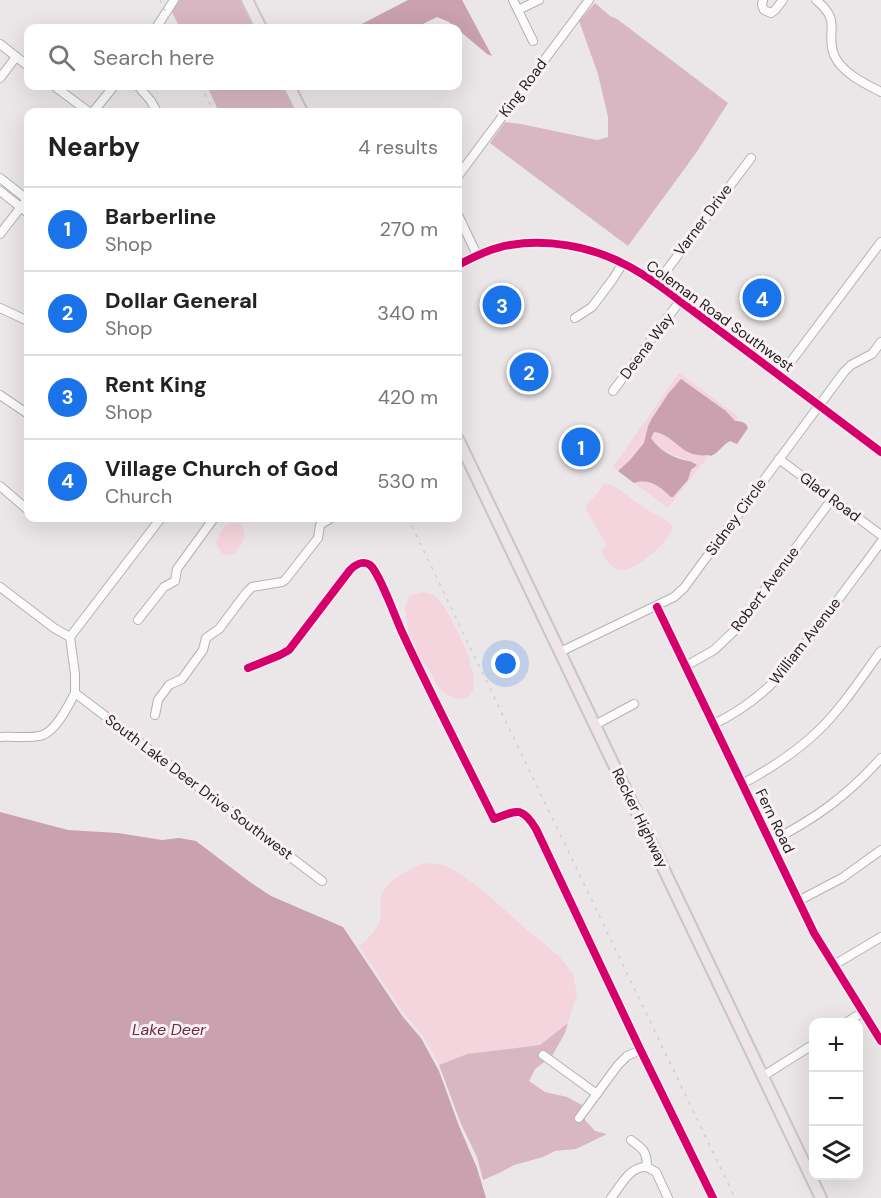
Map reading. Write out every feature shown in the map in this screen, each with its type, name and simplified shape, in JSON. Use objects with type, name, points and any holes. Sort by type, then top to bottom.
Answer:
[{"type":"main road","points":[[247,0],[259,24]]},
{"type":"main road","points":[[291,90],[300,108]]},
{"type":"main road","name":"Recker Highway","points":[[462,447],[821,1198]]},
{"type":"street","points":[[159,24],[174,0]]},
{"type":"street","points":[[513,0],[533,41]]},
{"type":"street","points":[[518,10],[539,0]]},
{"type":"street","points":[[763,0],[762,7],[771,12],[783,0]]},
{"type":"street","points":[[816,0],[830,17],[832,47],[840,65],[857,79],[881,92]]},
{"type":"street","name":"King Road","points":[[462,171],[587,1]]},
{"type":"street","points":[[0,44],[24,63]]},
{"type":"street","points":[[0,78],[16,57]]},
{"type":"street","points":[[60,90],[85,108]]},
{"type":"street","points":[[95,108],[110,90]]},
{"type":"street","points":[[141,90],[155,108]]},
{"type":"street","name":"Varner Drive","points":[[657,283],[751,158]]},
{"type":"street","points":[[0,178],[24,197]]},
{"type":"street","points":[[0,191],[24,210]]},
{"type":"street","points":[[0,234],[24,204]]},
{"type":"street","points":[[462,223],[477,255]]},
{"type":"street","points":[[780,376],[881,242]]},
{"type":"street","name":"Coleman Road Southwest","points":[[462,263],[477,255],[510,245],[539,243],[577,247],[603,254],[623,263],[657,283],[881,452]]},
{"type":"street","points":[[575,318],[592,307],[623,263]]},
{"type":"street","name":"Deena Way","points":[[614,391],[681,301]]},
{"type":"street","points":[[0,308],[24,319]]},
{"type":"street","name":"Sidney Circle","points":[[560,652],[657,607],[684,588],[847,368],[872,354],[881,342]]},
{"type":"street","points":[[0,395],[24,411]]},
{"type":"street","name":"Glad Road","points":[[779,459],[881,535]]},
{"type":"street","points":[[0,486],[24,507]]},
{"type":"street","name":"Robert Avenue","points":[[686,666],[714,650],[734,631],[832,499]]},
{"type":"street","points":[[0,737],[44,735],[60,719],[75,693],[70,637],[158,522]]},
{"type":"street","points":[[138,620],[164,587],[175,581],[177,569],[211,522]]},
{"type":"street","points":[[155,715],[158,700],[169,685],[182,679],[203,650],[207,638],[219,629],[246,593],[252,587],[285,580],[318,538],[320,525],[325,522]]},
{"type":"street","name":"William Avenue","points":[[714,724],[747,706],[777,680],[881,542]]},
{"type":"street","points":[[248,668],[289,650],[350,570],[356,564],[370,565],[377,575],[494,819],[513,811],[522,812],[536,830],[713,1198]]},
{"type":"street","points":[[0,588],[54,628],[70,637]]},
{"type":"street","name":"Fern Road","points":[[657,607],[814,933],[881,1041]]},
{"type":"street","points":[[742,784],[782,761],[819,730],[881,651]]},
{"type":"street","name":"South Lake Deer Drive Southwest","points":[[75,693],[322,881]]},
{"type":"street","points":[[595,725],[634,704]]},
{"type":"street","points":[[770,842],[828,808],[881,758]]},
{"type":"street","points":[[798,901],[842,878],[881,850]]},
{"type":"street","points":[[834,965],[881,938]]},
{"type":"street","points":[[854,1018],[863,1012]]},
{"type":"street","points":[[763,1076],[809,1047]]},
{"type":"street","points":[[579,1118],[618,1065],[627,1056],[640,1050]]},
{"type":"street","points":[[543,1055],[597,1094]]},
{"type":"street","points":[[631,1140],[645,1153],[647,1167]]},
{"type":"street","points":[[611,1198],[632,1171],[639,1167],[647,1167],[656,1172],[668,1198]]},
{"type":"shaded area","points":[[177,0],[244,0],[256,24],[178,24],[171,10]]},
{"type":"shaded area","points":[[595,3],[728,103],[696,153],[628,246],[490,143],[505,122],[597,140],[608,137],[608,117],[598,74],[579,21]]},
{"type":"shaded area","points":[[209,90],[287,90],[295,108],[217,108]]},
{"type":"shaded area","points":[[679,373],[739,417],[735,422],[726,411],[681,379],[651,418],[642,448],[618,471],[613,467]]},
{"type":"shaded area","points":[[654,432],[665,435],[694,454],[709,455],[668,508],[634,483],[652,483],[673,497],[686,483],[695,463],[660,448],[651,438]]},
{"type":"shaded area","points":[[604,483],[614,486],[673,526],[659,547],[643,561],[627,569],[617,569],[606,559],[602,549],[607,546],[586,509],[588,502]]},
{"type":"shaded area","points":[[230,523],[239,524],[244,530],[244,538],[241,546],[229,555],[222,553],[216,543],[223,529]]},
{"type":"shaded area","points":[[423,592],[434,596],[442,604],[456,627],[468,656],[474,681],[473,690],[469,696],[462,699],[452,697],[441,690],[424,663],[412,661],[404,648],[408,630],[405,608],[409,596]]},
{"type":"shaded area","points":[[424,863],[444,865],[461,874],[559,956],[573,974],[577,994],[568,1023],[540,1045],[467,1054],[439,1065],[423,1036],[405,1015],[359,946],[370,937],[378,925],[381,916],[380,899],[383,891],[399,876]]},
{"type":"shaded area","points":[[568,1023],[552,1056],[535,1069],[529,1081],[545,1092],[567,1097],[582,1105],[585,1120],[595,1131],[607,1134],[576,1149],[555,1151],[543,1157],[514,1165],[483,1180],[477,1157],[461,1124],[439,1065],[467,1054],[540,1045]]},
{"type":"water","points":[[408,0],[462,0],[492,56],[462,33],[462,24],[451,24],[437,17],[423,24],[362,24]]},
{"type":"water","points":[[681,379],[726,411],[735,421],[746,424],[748,428],[737,444],[730,441],[710,456],[692,454],[666,436],[654,432],[651,438],[661,449],[697,465],[691,470],[688,480],[671,497],[654,484],[634,483],[618,471],[644,443],[652,418]]},
{"type":"water","name":"Lake Deer","points":[[0,812],[68,830],[118,833],[162,840],[179,838],[196,841],[271,896],[343,927],[403,1017],[421,1038],[439,1071],[477,1168],[486,1198],[0,1198]]},
{"type":"railway","points":[[160,0],[171,24]]},
{"type":"railway","points":[[203,90],[212,108]]},
{"type":"railway","points":[[410,522],[735,1198]]},
{"type":"cycle path","points":[[462,263],[496,248],[524,243],[568,245],[609,257],[659,285],[881,452]]},
{"type":"cycle path","points":[[248,668],[289,650],[350,570],[362,563],[374,569],[413,656],[494,819],[514,812],[523,813],[536,829],[713,1198]]},
{"type":"cycle path","points":[[657,607],[814,933],[881,1041]]},
{"type":"place","name":"Village Church of God","points":[[762,298]]},
{"type":"place","name":"Rent King","points":[[502,305]]},
{"type":"place","name":"Dollar General","points":[[529,372]]},
{"type":"place","name":"Barberline","points":[[581,447]]}]
